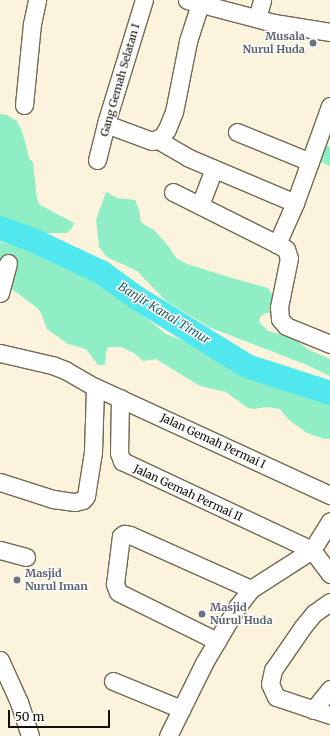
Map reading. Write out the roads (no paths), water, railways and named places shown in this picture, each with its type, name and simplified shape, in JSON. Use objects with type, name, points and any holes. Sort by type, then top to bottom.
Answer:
[{"type":"street","points":[[24,105],[32,24],[37,0]]},
{"type":"street","name":"Gang Gemah Selatan I","points":[[98,160],[106,124],[144,0]]},
{"type":"street","points":[[257,18],[262,0]]},
{"type":"street","points":[[106,124],[152,142],[158,140],[167,129],[172,119],[188,41],[193,1],[257,18],[330,32]]},
{"type":"street","points":[[277,244],[295,204],[330,106]]},
{"type":"street","points":[[237,132],[310,162]]},
{"type":"street","points":[[158,140],[188,158],[295,204]]},
{"type":"street","points":[[200,206],[214,169]]},
{"type":"street","points":[[173,192],[286,249],[290,258],[279,312],[280,319],[286,326],[330,344]]},
{"type":"street","points":[[0,293],[8,263]]},
{"type":"street","name":"Jalan Gemah Permai I","points":[[0,353],[52,365],[75,375],[95,387],[330,495]]},
{"type":"street","points":[[0,482],[53,499],[75,502],[83,500],[86,496],[92,465],[95,387]]},
{"type":"street","name":"Jalan Gemah Permai II","points":[[120,398],[118,453],[122,461],[312,550]]},
{"type":"street","points":[[168,736],[217,641],[237,607],[251,589],[312,550],[330,521]]},
{"type":"street","points":[[217,641],[118,592],[115,584],[119,540],[122,534],[130,535],[251,589]]},
{"type":"street","points":[[0,550],[26,557]]},
{"type":"street","points":[[312,550],[330,574]]},
{"type":"street","points":[[330,602],[322,606],[307,621],[273,670],[270,684],[276,697],[330,715]]},
{"type":"street","points":[[0,660],[19,702],[30,736]]},
{"type":"street","points":[[113,681],[181,710]]},
{"type":"street","points":[[313,710],[330,689]]},
{"type":"waterway","name":"Banjir Kanal Timur","points":[[0,228],[35,241],[101,272],[137,298],[247,366],[330,393]]},
{"type":"place","name":"Musala Nurul Huda","points":[[313,43]]},
{"type":"place","name":"Masjid Nurul Iman","points":[[17,580]]},
{"type":"place","name":"Masjid Nurul Huda","points":[[202,614]]}]
